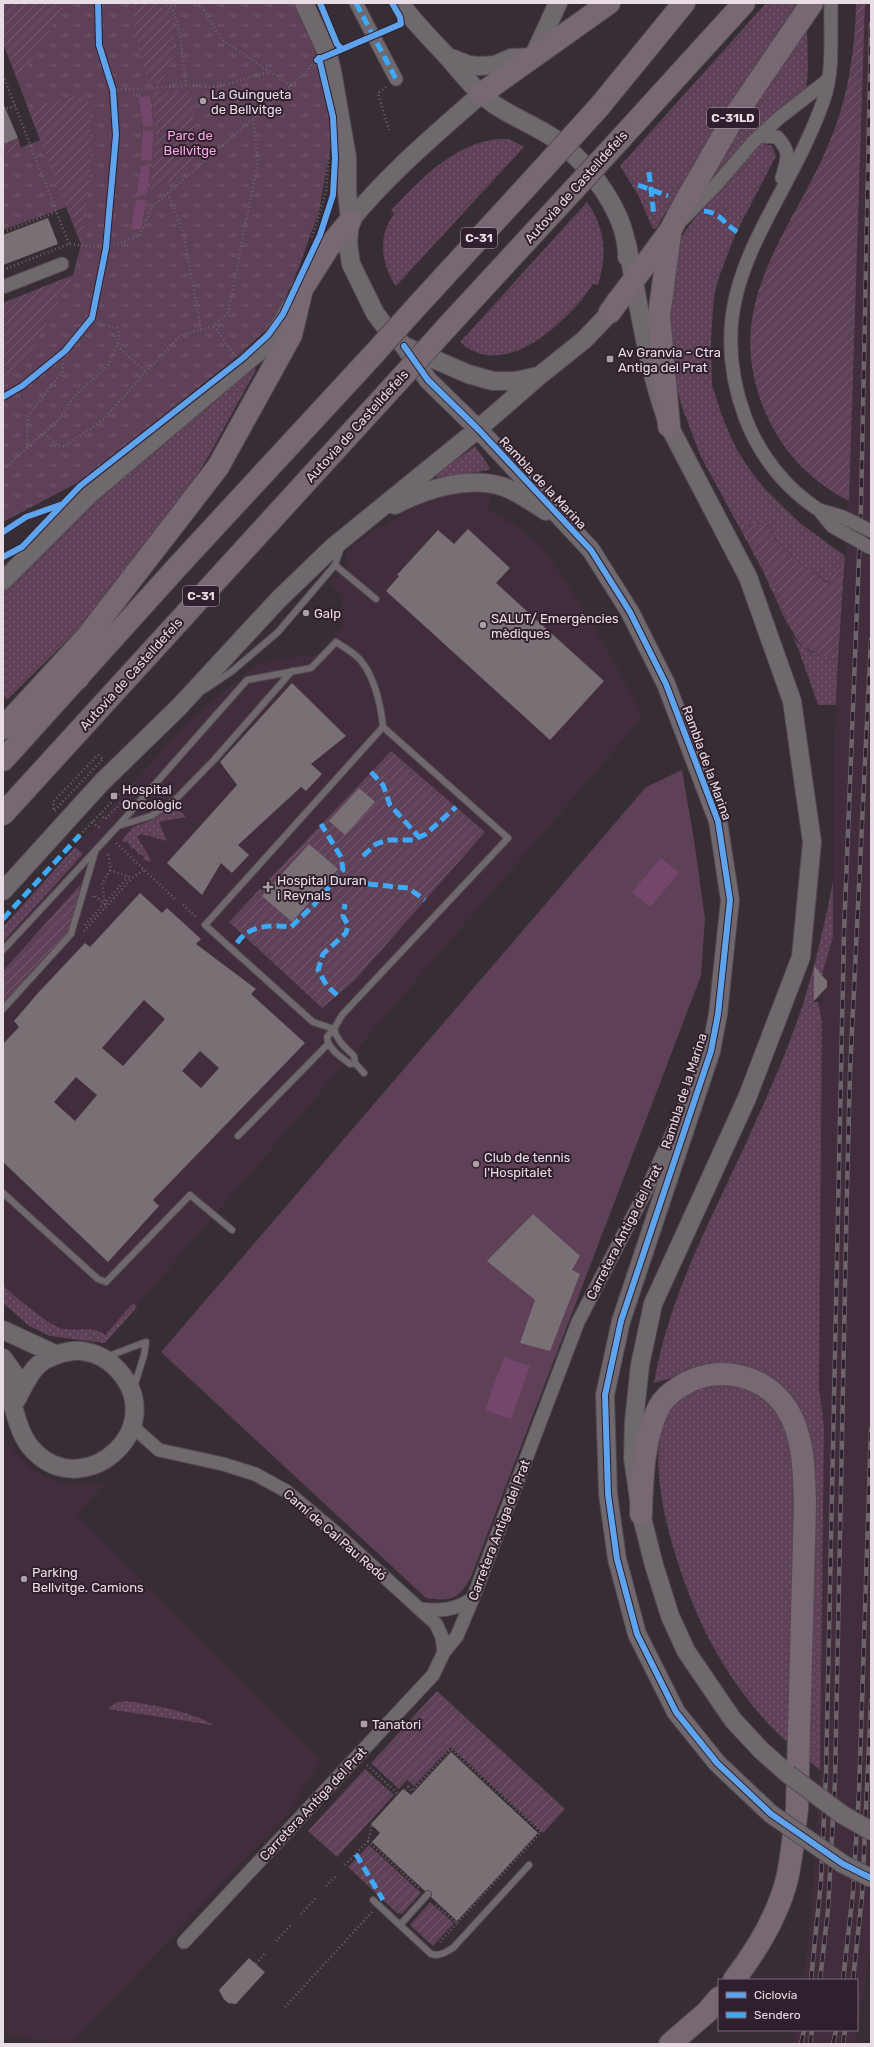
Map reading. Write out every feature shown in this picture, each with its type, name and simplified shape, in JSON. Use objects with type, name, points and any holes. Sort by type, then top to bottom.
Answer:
[{"type":"highway","points":[[481,94],[609,3]]},
{"type":"highway","name":"C-31","points":[[3,760],[540,172],[598,107],[684,3]]},
{"type":"highway","name":"Autovia de Castelldefels","points":[[3,814],[744,3]]},
{"type":"highway","name":"C-31LD","points":[[610,312],[670,231],[687,197],[734,117],[809,7]]},
{"type":"highway","points":[[78,679],[86,638],[218,467],[291,335],[302,289],[328,248],[350,221]]},
{"type":"highway","points":[[669,426],[659,316],[670,231]]},
{"type":"highway","points":[[3,728],[170,547],[207,535]]},
{"type":"highway","points":[[641,1514],[642,1479],[650,1429],[660,1406],[673,1391],[690,1380],[701,1376],[726,1374],[759,1382],[776,1394],[787,1409],[796,1429],[802,1454],[804,1478],[805,1526],[797,1809],[793,1846],[786,1880],[780,1898],[765,1932],[746,1964],[735,1979]]},
{"type":"highway","points":[[670,2044],[706,2012],[718,1999]]},
{"type":"street","points":[[304,3],[347,157],[347,192],[350,221],[348,243],[351,264],[360,286],[374,313],[404,346],[468,374],[493,381],[515,381],[539,376]]},
{"type":"street","points":[[356,3],[396,79]]},
{"type":"street","points":[[400,3],[481,94],[530,126],[555,139],[575,156],[602,189],[616,211],[627,244],[644,336],[662,410],[748,577],[792,700],[812,842],[801,957],[747,1098],[654,1304],[640,1365],[634,1421],[633,1458],[641,1514],[670,1616],[686,1651],[733,1720],[760,1750],[788,1774],[843,1815],[871,1831]]},
{"type":"street","points":[[447,57],[469,66],[495,65],[511,58],[533,57],[558,3]]},
{"type":"street","points":[[831,3],[828,80],[815,120],[740,277],[735,296],[730,331],[732,372],[741,406],[756,443],[766,459],[790,487],[820,510],[832,526],[871,548]]},
{"type":"street","points":[[670,231],[716,185],[760,136],[779,118],[828,80]]},
{"type":"street","points":[[350,221],[374,192],[406,159],[481,94]]},
{"type":"street","points":[[760,136],[777,137],[786,146],[787,156],[779,196]]},
{"type":"street","points":[[610,312],[621,290],[626,272],[627,244]]},
{"type":"street","points":[[3,286],[62,264]]},
{"type":"street","points":[[3,581],[91,493],[270,342],[302,289]]},
{"type":"street","name":"C-31LD","points":[[3,892],[102,782],[179,707],[279,599],[344,537],[478,429],[539,376],[584,340],[610,312]]},
{"type":"street","name":"Rambla de la Marina","points":[[404,346],[428,380],[478,429],[591,550],[630,612],[666,684],[718,821],[730,900],[718,1014],[710,1051],[621,1321],[605,1395],[608,1494],[616,1559],[637,1634],[676,1712],[717,1763],[772,1814],[843,1864],[871,1878]]},
{"type":"street","points":[[365,519],[412,496],[453,484],[482,482],[504,487],[566,524]]},
{"type":"street","points":[[820,510],[843,517],[871,531]]},
{"type":"street","name":"Carretera Antiga del Prat","points":[[184,1942],[433,1675],[444,1652],[457,1636],[473,1598],[578,1322],[648,1187],[710,1051]]},
{"type":"street","points":[[3,1320],[21,1340]]},
{"type":"street","points":[[3,1330],[21,1340],[56,1354]]},
{"type":"street","points":[[3,1381],[24,1439],[35,1453],[52,1464],[72,1469],[99,1464],[116,1453],[124,1444],[132,1426],[134,1405],[129,1385],[122,1374],[103,1358],[88,1352],[76,1351],[56,1354],[38,1364],[30,1372],[17,1399]]},
{"type":"street","points":[[3,1358],[18,1379],[17,1419]]},
{"type":"street","name":"Camí de Cal Pau Redó","points":[[132,1426],[159,1450],[223,1464],[255,1474],[286,1491],[436,1624],[442,1637],[444,1652]]},
{"type":"street","points":[[419,1609],[443,1611],[455,1609],[473,1598]]},
{"type":"lane","points":[[3,532],[26,517],[91,493]]},
{"type":"lane","points":[[179,707],[231,672],[278,632],[335,565],[344,537]]},
{"type":"lane","points":[[335,565],[376,599]]},
{"type":"lane","points":[[3,950],[118,826],[247,680],[311,668],[336,642],[356,655],[367,670],[382,708],[383,727],[205,925],[313,1022],[334,1029]]},
{"type":"lane","points":[[118,826],[151,816],[175,800],[214,760],[292,671]]},
{"type":"lane","points":[[355,1063],[350,1064],[328,1044],[327,1037],[334,1029],[342,1015],[508,838],[383,727]]},
{"type":"lane","points":[[3,1009],[71,934],[95,850]]},
{"type":"lane","points":[[334,1029],[336,1037],[354,1056],[355,1063],[364,1073]]},
{"type":"lane","points":[[238,1136],[328,1044]]},
{"type":"lane","points":[[3,1193],[98,1279],[106,1282],[190,1195],[232,1230]]},
{"type":"lane","points":[[103,1358],[146,1342],[144,1355],[132,1394]]},
{"type":"lane","points":[[373,1900],[431,1954],[437,1955],[453,1948],[529,1865]]},
{"type":"lane","points":[[400,1925],[427,1895]]},
{"type":"path","points":[[3,397],[22,386],[65,351],[92,318],[106,248],[116,135],[113,90],[99,45],[98,3]]},
{"type":"path","points":[[163,3],[174,11],[180,33],[186,86]]},
{"type":"path","points":[[200,3],[221,39],[291,86]]},
{"type":"path","points":[[106,248],[139,236],[152,207],[305,74],[320,59]]},
{"type":"path","points":[[113,90],[186,86],[218,87],[271,72]]},
{"type":"path","points":[[3,75],[69,244]]},
{"type":"path","points":[[389,130],[378,93],[396,79]]},
{"type":"path","points":[[3,110],[15,106]]},
{"type":"path","points":[[44,432],[58,446],[65,446],[104,419],[181,335],[214,326],[228,312],[258,162],[253,118]]},
{"type":"path","points":[[333,195],[335,151]]},
{"type":"path","points":[[168,193],[183,231],[201,330]]},
{"type":"path","points":[[3,232],[56,212]]},
{"type":"path","points":[[317,242],[320,235]]},
{"type":"path","points":[[3,470],[57,421],[74,396],[108,364],[120,338],[117,328],[100,324],[92,318]]},
{"type":"path","points":[[214,326],[235,355]]},
{"type":"path","points":[[117,346],[146,372]]},
{"type":"path","points":[[27,448],[28,416],[62,372],[65,351]]},
{"type":"path","points":[[54,811],[53,802],[66,789]]},
{"type":"path","points":[[80,835],[121,792]]},
{"type":"path","points":[[92,822],[101,830]]},
{"type":"path","points":[[114,842],[176,898]]},
{"type":"path","points":[[110,870],[132,878]]},
{"type":"path","points":[[128,877],[87,925],[132,878],[144,870]]},
{"type":"path","points":[[183,905],[205,925]]},
{"type":"path","points":[[405,1790],[408,1787],[412,1791],[451,1749],[541,1832],[437,1946]]},
{"type":"path","points":[[366,1764],[398,1794]]},
{"type":"path","points":[[345,1865],[368,1841],[372,1825]]},
{"type":"path","points":[[368,1841],[457,1923]]},
{"type":"path","points":[[326,1886],[336,1876]]},
{"type":"path","points":[[301,1914],[317,1897]]},
{"type":"path","points":[[285,2007],[378,1905]]},
{"type":"path","points":[[276,1941],[292,1924]]},
{"type":"path","points":[[256,1964],[265,1953]]},
{"type":"shaded area","points":[[865,3],[871,3],[871,1944],[858,2031],[858,1979],[803,1979],[810,1930],[820,1770],[824,1427],[819,1387],[822,1022],[818,1002],[823,1002],[823,991],[827,987],[827,981],[822,978],[822,975],[833,937],[834,743],[849,501]]},
{"type":"shaded area","points":[[150,96],[153,126],[143,126],[139,97]]},
{"type":"shaded area","points":[[143,130],[153,131],[152,161],[141,160]]},
{"type":"shaded area","points":[[141,165],[150,166],[147,195],[137,195]]},
{"type":"shaded area","points":[[136,200],[146,200],[141,229],[131,229]]},
{"type":"shaded area","name":"Hospital Duran i Reynals","points":[[457,491],[494,491],[487,509],[519,527],[541,546],[568,584],[607,649],[641,711],[641,719],[105,1343],[59,1338],[40,1332],[28,1325],[3,1303],[3,927],[188,722],[232,684],[261,663],[308,654],[311,656],[316,655],[343,626],[342,596],[332,587],[332,580],[349,565],[346,561],[347,551],[367,535],[420,504]]},
{"type":"shaded area","points":[[661,858],[679,873],[650,907],[632,892]]},
{"type":"shaded area","points":[[504,1357],[530,1366],[511,1419],[485,1410]]},
{"type":"shaded area","points":[[3,1439],[31,1468],[45,1476],[65,1484],[93,1484],[106,1482],[77,1515],[321,1761],[303,1787],[291,1811],[71,2044],[61,2044],[3,2034]]},
{"type":"shaded area","points":[[795,2031],[858,2031],[856,2044],[792,2044]]},
{"type":"green space","name":"Parc de Bellvitge","points":[[3,3],[300,3],[316,34],[327,91],[331,145],[319,211],[299,267],[274,323],[226,366],[81,481],[3,522],[3,303],[73,275],[81,244],[66,207],[3,230],[3,155],[40,140],[3,43]]},
{"type":"green space","points":[[3,3],[65,3],[18,81],[3,43]]},
{"type":"green space","points":[[133,3],[158,3],[170,12],[174,51],[169,69],[156,84],[152,84],[147,76],[140,56]]},
{"type":"green space","points":[[766,3],[799,3],[727,108],[656,229],[653,229],[638,195],[620,166]]},
{"type":"green space","points":[[856,3],[865,3],[849,501],[823,485],[800,466],[774,430],[767,416],[753,374],[750,335],[756,299],[768,264],[821,162],[841,110],[851,65]]},
{"type":"green space","points":[[807,28],[808,69],[806,91],[698,199],[758,101]]},
{"type":"green space","points":[[152,92],[191,92],[198,153],[181,175],[150,193],[156,134]]},
{"type":"green space","points":[[87,93],[91,132],[91,151],[89,187],[81,244],[28,108]]},
{"type":"green space","points":[[18,138],[21,148],[3,155],[3,144]]},
{"type":"green space","points":[[498,139],[509,139],[524,147],[396,286],[387,269],[383,250],[385,232],[394,214],[391,210],[426,175],[452,155],[482,142]]},
{"type":"green space","points":[[761,143],[772,146],[776,156],[735,235],[719,277],[714,296],[711,340],[712,385],[723,419],[737,450],[750,470],[765,489],[800,523],[845,556],[829,583],[802,565],[778,543],[766,522],[742,527],[776,589],[789,628],[797,642],[811,652],[838,660],[836,705],[818,705],[798,648],[762,569],[701,457],[683,410],[677,389],[668,312],[678,244],[690,225],[717,191],[738,166]]},
{"type":"green space","points":[[587,202],[598,222],[603,242],[603,263],[598,285],[593,284],[582,299],[552,329],[534,342],[515,351],[496,355],[477,353],[460,342]]},
{"type":"green space","points":[[73,275],[30,354],[3,381],[3,303]]},
{"type":"green space","points":[[254,367],[256,370],[190,487],[88,620],[7,700],[3,696],[3,592],[102,489]]},
{"type":"green space","points":[[475,446],[490,468],[489,470],[438,478],[436,476],[437,474]]},
{"type":"green space","points":[[766,522],[778,543],[802,565],[828,583],[845,556],[838,660],[822,656],[803,647],[787,622],[776,590],[741,527]]},
{"type":"green space","points":[[391,751],[485,832],[355,980],[322,1008],[229,922]]},
{"type":"green space","name":"Club de tennis l'Hospitalet","points":[[682,770],[705,919],[701,976],[471,1577],[462,1590],[453,1597],[442,1600],[426,1598],[161,1352],[646,787]]},
{"type":"green space","points":[[175,806],[186,817],[159,822],[167,841],[141,834],[137,836],[151,860],[149,862],[143,859],[144,857],[141,854],[139,855],[134,848],[132,849],[127,841],[125,843],[122,840],[133,827],[150,821]]},
{"type":"green space","points":[[75,847],[83,854],[3,942],[3,927]]},
{"type":"green space","points":[[833,881],[833,937],[822,975],[814,976],[814,1002],[818,1002],[822,1022],[819,1387],[824,1427],[820,1770],[808,1760],[815,1506],[787,1391],[776,1381],[757,1370],[698,1370],[654,1383],[672,1312],[684,1278],[771,1088],[807,992],[823,929]]},
{"type":"green space","points":[[81,884],[69,932],[3,1005],[3,971]]},
{"type":"green space","points":[[3,1285],[22,1302],[54,1325],[71,1330],[89,1329],[105,1335],[133,1303],[137,1307],[105,1343],[50,1336],[28,1325],[3,1303]]},
{"type":"green space","points":[[718,1385],[736,1385],[755,1392],[777,1410],[790,1444],[795,1479],[788,1743],[777,1733],[748,1700],[730,1675],[715,1650],[703,1627],[690,1596],[677,1561],[666,1522],[660,1484],[659,1449],[665,1419],[681,1398],[689,1393]]},
{"type":"green space","points":[[437,1691],[565,1809],[543,1833],[451,1747],[414,1786],[407,1780],[399,1789],[371,1763]]},
{"type":"green space","points":[[127,1701],[192,1715],[212,1725],[108,1709],[115,1703]]},
{"type":"green space","points":[[365,1769],[394,1795],[337,1857],[308,1831]]},
{"type":"green space","points":[[369,1845],[421,1893],[402,1914],[397,1913],[348,1867]]},
{"type":"green space","points":[[430,1902],[454,1923],[433,1946],[410,1925]]},
{"type":"building","points":[[3,103],[18,138],[3,144]]},
{"type":"building","points":[[48,218],[58,244],[3,265],[3,235]]},
{"type":"building","name":"SALUT/ Emergències mèdiques","points":[[468,529],[510,568],[496,583],[604,681],[550,740],[386,591],[399,576],[397,575],[438,530],[454,544]]},
{"type":"building","points":[[292,683],[346,736],[311,764],[322,774],[306,791],[301,787],[238,845],[249,855],[232,873],[221,863],[202,895],[167,863],[237,785],[220,762]]},
{"type":"building","points":[[359,788],[375,802],[345,835],[329,821]]},
{"type":"building","points":[[309,844],[338,869],[292,922],[262,896]]},
{"type":"building","points":[[140,893],[162,913],[167,908],[201,939],[196,944],[256,989],[251,994],[305,1043],[153,1200],[159,1206],[108,1262],[3,1162],[3,1044],[19,1027],[14,1021],[38,993],[85,943],[90,947]],"holes":[[[144,1000],[165,1019],[123,1066],[102,1048]],[[200,1051],[219,1068],[201,1088],[182,1071]],[[76,1077],[97,1095],[75,1121],[54,1102]]]},
{"type":"building","points":[[814,966],[827,981],[827,987],[814,1001]]},
{"type":"building","points":[[533,1214],[580,1256],[572,1270],[580,1274],[550,1351],[520,1343],[535,1300],[487,1261]]},
{"type":"building","points":[[451,1752],[538,1833],[457,1921],[431,1897],[431,1891],[425,1891],[372,1842],[380,1833],[371,1824],[403,1789],[411,1795]]},
{"type":"building","points":[[249,1958],[265,1972],[236,2004],[228,2003],[223,1998],[219,1990]]},
{"type":"railway","points":[[811,1979],[821,1881],[826,1775],[844,933],[861,507],[871,24]]},
{"type":"railway","points":[[820,1979],[828,1910],[835,1781],[850,1072],[871,639]]},
{"type":"railway","points":[[843,1979],[853,1892],[859,1793],[871,1429]]},
{"type":"railway","points":[[853,1979],[862,1896],[871,1701]]},
{"type":"railway","points":[[801,2044],[804,2031]]},
{"type":"railway","points":[[810,2044],[812,2031]]},
{"type":"railway","points":[[833,2044],[836,2031]]},
{"type":"railway","points":[[843,2044],[845,2031]]},
{"type":"marked path","points":[[356,3],[396,79]]},
{"type":"marked path","points":[[649,172],[654,216]]},
{"type":"marked path","points":[[638,185],[668,196]]},
{"type":"marked path","points":[[704,211],[715,214],[739,233]]},
{"type":"marked path","points":[[371,772],[383,785],[390,805],[419,837]]},
{"type":"marked path","points":[[363,856],[376,844],[388,840],[413,840],[426,834],[456,807]]},
{"type":"marked path","points":[[237,943],[248,932],[261,927],[291,927],[314,905],[343,870],[341,857],[321,824]]},
{"type":"marked path","points":[[3,919],[80,835]]},
{"type":"marked path","points":[[368,884],[408,888],[425,900]]},
{"type":"marked path","points":[[337,995],[327,986],[318,970],[323,954],[346,933],[348,925],[343,916],[345,904]]},
{"type":"marked path","points":[[356,1854],[383,1900]]},
{"type":"cycle path","points":[[3,397],[22,386],[65,351],[92,318],[106,248],[116,135],[113,90],[99,45],[98,3]]},
{"type":"cycle path","points":[[320,3],[337,44],[341,48]]},
{"type":"cycle path","points":[[317,60],[401,24],[400,17],[392,3]]},
{"type":"cycle path","points":[[3,557],[22,547],[80,486],[243,358],[268,335],[283,314],[320,235],[333,195],[335,158],[333,117],[319,58]]},
{"type":"cycle path","points":[[404,346],[428,380],[478,429],[591,550],[630,612],[666,684],[718,821],[730,900],[718,1014],[711,1051],[621,1321],[605,1395],[608,1494],[617,1559],[637,1634],[676,1712],[717,1763],[771,1814],[843,1864],[871,1878]]},
{"type":"cycle path","points":[[3,532],[26,517],[60,505]]},
{"type":"place","name":"La Guingueta de Bellvitge","points":[[203,101]]},
{"type":"place","name":"Av Granvia - Ctra Antiga del Prat","points":[[610,359]]},
{"type":"place","name":"Galp","points":[[306,613]]},
{"type":"place","name":"SALUT/ Emergències mèdiques","points":[[483,625]]},
{"type":"place","name":"Hospital Oncològic","points":[[114,796]]},
{"type":"place","name":"Hospital Duran i Reynals","points":[[268,887]]},
{"type":"place","name":"Club de tennis l'Hospitalet","points":[[476,1164]]},
{"type":"place","name":"Parking Bellvitge. Camions","points":[[24,1579]]},
{"type":"place","name":"Tanatori","points":[[364,1724]]}]
